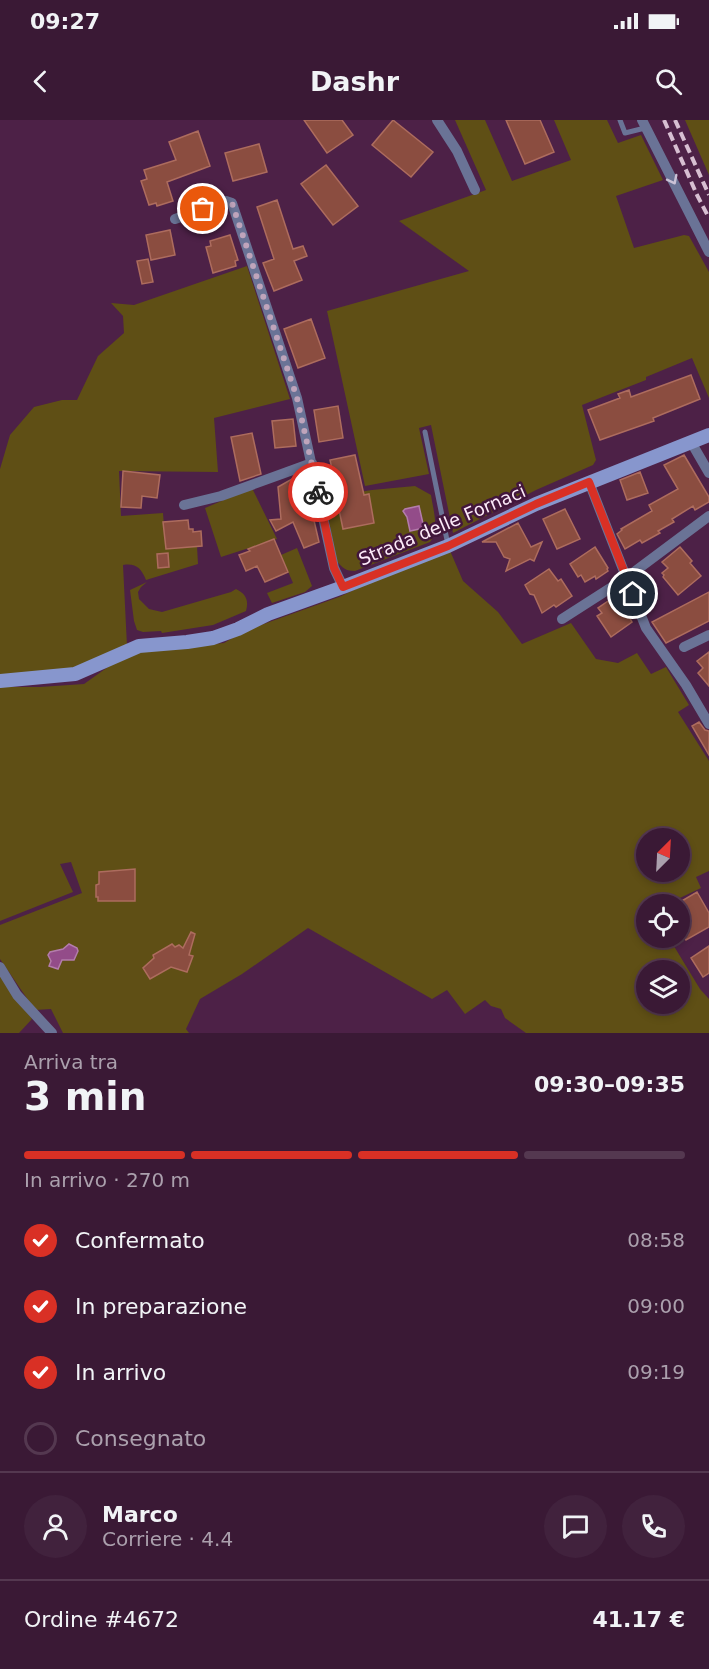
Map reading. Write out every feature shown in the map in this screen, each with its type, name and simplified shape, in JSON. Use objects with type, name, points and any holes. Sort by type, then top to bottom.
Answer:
[{"type":"street","points":[[436,120],[457,151],[475,190]]},
{"type":"street","points":[[644,124],[709,252]]},
{"type":"street","points":[[175,219],[226,201],[232,203],[297,398],[334,568],[343,587]]},
{"type":"street","name":"Strada delle Fornaci","points":[[0,681],[75,674],[139,646],[213,638],[268,614],[448,546],[536,504],[709,435]]},
{"type":"street","points":[[691,442],[709,473]]},
{"type":"street","points":[[184,505],[220,496],[312,463]]},
{"type":"street","points":[[589,482],[646,627],[686,685],[709,724]]},
{"type":"street","points":[[562,619],[626,578],[709,516]]},
{"type":"street","points":[[684,647],[709,635]]},
{"type":"street","points":[[0,968],[17,994],[52,1033]]},
{"type":"lane","points":[[620,120],[625,133],[644,124]]},
{"type":"lane","points":[[425,432],[448,546]]},
{"type":"shaded area","points":[[455,120],[485,120],[512,181],[571,160],[554,120],[607,120],[618,143],[641,135],[663,180],[616,196],[634,248],[684,235],[689,236],[709,272],[709,398],[692,358],[646,377],[646,380],[582,405],[596,460],[593,465],[536,490],[453,533],[431,425],[419,428],[429,474],[365,486],[327,311],[469,271],[399,221],[486,190]]},
{"type":"shaded area","points":[[685,120],[709,120],[709,175]]},
{"type":"shaded area","points":[[247,266],[290,399],[214,418],[218,472],[119,471],[121,516],[163,513],[165,540],[197,546],[198,564],[146,580],[138,567],[123,565],[127,646],[65,671],[0,677],[0,469],[10,435],[34,407],[62,400],[77,400],[98,356],[124,333],[123,316],[111,303],[134,305]]},
{"type":"shaded area","points":[[415,486],[431,495],[435,532],[430,542],[355,571],[342,567],[336,560],[325,497]]},
{"type":"shaded area","points":[[252,488],[277,539],[221,557],[205,508]]},
{"type":"shaded area","points":[[419,506],[424,528],[410,531],[403,511]]},
{"type":"shaded area","points":[[448,546],[463,581],[498,612],[522,644],[571,623],[596,659],[618,663],[637,653],[651,674],[666,667],[689,705],[678,712],[709,761],[709,871],[696,877],[701,888],[688,894],[636,894],[636,948],[675,948],[682,960],[636,960],[636,1014],[690,1014],[690,973],[709,999],[709,1033],[526,1033],[505,1018],[501,1009],[491,1006],[485,1000],[465,1014],[447,990],[432,999],[308,928],[242,974],[200,999],[186,1029],[189,1033],[63,1033],[51,1009],[35,1010],[0,959],[0,925],[82,893],[71,862],[60,864],[73,892],[0,921],[0,687],[84,684],[115,662],[137,652],[224,643],[244,631],[339,597]]},
{"type":"shaded area","points":[[297,548],[312,586],[305,592],[272,603],[267,593],[293,583],[281,555]]},
{"type":"shaded area","points":[[147,582],[138,592],[139,599],[149,609],[162,612],[236,589],[246,598],[246,611],[213,625],[162,633],[161,631],[143,632],[137,630],[134,621],[130,590]]},
{"type":"shaded area","points":[[69,944],[78,951],[74,960],[62,960],[58,969],[49,966],[50,952],[63,949]]},
{"type":"shaded area","points":[[0,973],[32,1019],[19,1033],[0,1033]]},
{"type":"building","points":[[304,120],[342,120],[353,135],[327,153]]},
{"type":"building","points":[[393,120],[433,152],[411,177],[372,145]]},
{"type":"building","points":[[506,120],[540,120],[554,152],[525,164]]},
{"type":"building","points":[[198,131],[210,166],[167,182],[173,201],[157,206],[156,203],[149,205],[141,181],[147,179],[144,170],[176,160],[169,142]]},
{"type":"building","points":[[259,144],[267,172],[233,181],[225,153]]},
{"type":"building","points":[[326,165],[358,206],[333,225],[301,184]]},
{"type":"building","points":[[277,200],[293,249],[303,246],[307,256],[294,261],[302,280],[274,291],[263,263],[274,259],[257,207]]},
{"type":"building","points":[[170,230],[175,255],[151,260],[146,235]]},
{"type":"building","points":[[230,235],[238,260],[235,261],[236,266],[213,273],[206,247],[211,246],[210,241]]},
{"type":"building","points":[[148,259],[153,282],[142,284],[137,261]]},
{"type":"building","points":[[311,319],[325,358],[298,368],[284,329]]},
{"type":"building","points":[[691,375],[700,399],[653,418],[654,421],[600,440],[588,410],[620,398],[618,394],[629,390],[631,397]]},
{"type":"building","points":[[338,406],[343,438],[319,442],[314,410]]},
{"type":"building","points":[[293,419],[296,446],[275,448],[272,421]]},
{"type":"building","points":[[252,433],[261,474],[240,481],[231,437]]},
{"type":"building","points":[[355,455],[364,495],[369,494],[374,523],[343,529],[330,460]]},
{"type":"building","points":[[684,455],[709,497],[709,502],[695,510],[693,506],[672,519],[674,522],[658,531],[660,533],[642,543],[640,540],[625,549],[617,534],[621,529],[652,511],[649,505],[678,489],[664,465]]},
{"type":"building","points":[[123,471],[160,475],[157,498],[142,496],[141,508],[121,507]]},
{"type":"building","points":[[640,472],[648,493],[627,500],[620,480]]},
{"type":"building","points":[[292,479],[313,516],[319,542],[304,548],[293,522],[276,531],[270,520],[281,519],[278,487]]},
{"type":"building","points":[[565,509],[580,539],[557,549],[543,519]]},
{"type":"building","points":[[188,520],[189,529],[193,529],[193,532],[201,531],[202,546],[166,549],[163,522]]},
{"type":"building","points":[[518,523],[531,547],[542,542],[534,561],[530,559],[506,571],[510,559],[504,557],[496,542],[482,542]]},
{"type":"building","points":[[274,539],[288,572],[265,582],[257,566],[246,571],[239,555]]},
{"type":"building","points":[[595,547],[608,571],[596,579],[595,576],[585,582],[581,575],[578,577],[570,564]]},
{"type":"building","points":[[680,547],[701,576],[678,595],[663,577],[662,573],[668,568],[662,562]]},
{"type":"building","points":[[168,553],[169,567],[158,568],[157,554]]},
{"type":"building","points":[[549,569],[558,581],[561,579],[572,596],[542,613],[534,595],[530,594],[525,585]]},
{"type":"building","points":[[709,592],[709,621],[666,643],[652,622]]},
{"type":"building","points":[[617,595],[632,622],[611,637],[597,616],[602,613],[598,608]]},
{"type":"building","points":[[709,652],[709,686],[698,673],[703,668],[697,661]]},
{"type":"building","points":[[699,722],[705,730],[709,731],[709,755],[692,726]]},
{"type":"building","points":[[135,869],[135,901],[98,901],[96,885],[99,884],[99,872]]},
{"type":"building","points":[[697,892],[709,913],[709,927],[690,938],[690,896]]},
{"type":"building","points":[[191,932],[195,934],[189,955],[193,956],[187,972],[171,967],[150,979],[143,968],[154,958],[153,955],[172,944],[183,948]]},
{"type":"building","points":[[709,946],[709,973],[703,977],[691,958]]},
{"type":"railway","points":[[664,120],[709,218]]},
{"type":"railway","points":[[675,120],[709,195]]},
{"type":"way so far","points":[[203,209],[226,201],[232,203],[297,398],[318,492]]},
{"type":"route","points":[[318,492],[334,568],[343,587],[448,546],[536,504],[589,482],[633,594]]}]
